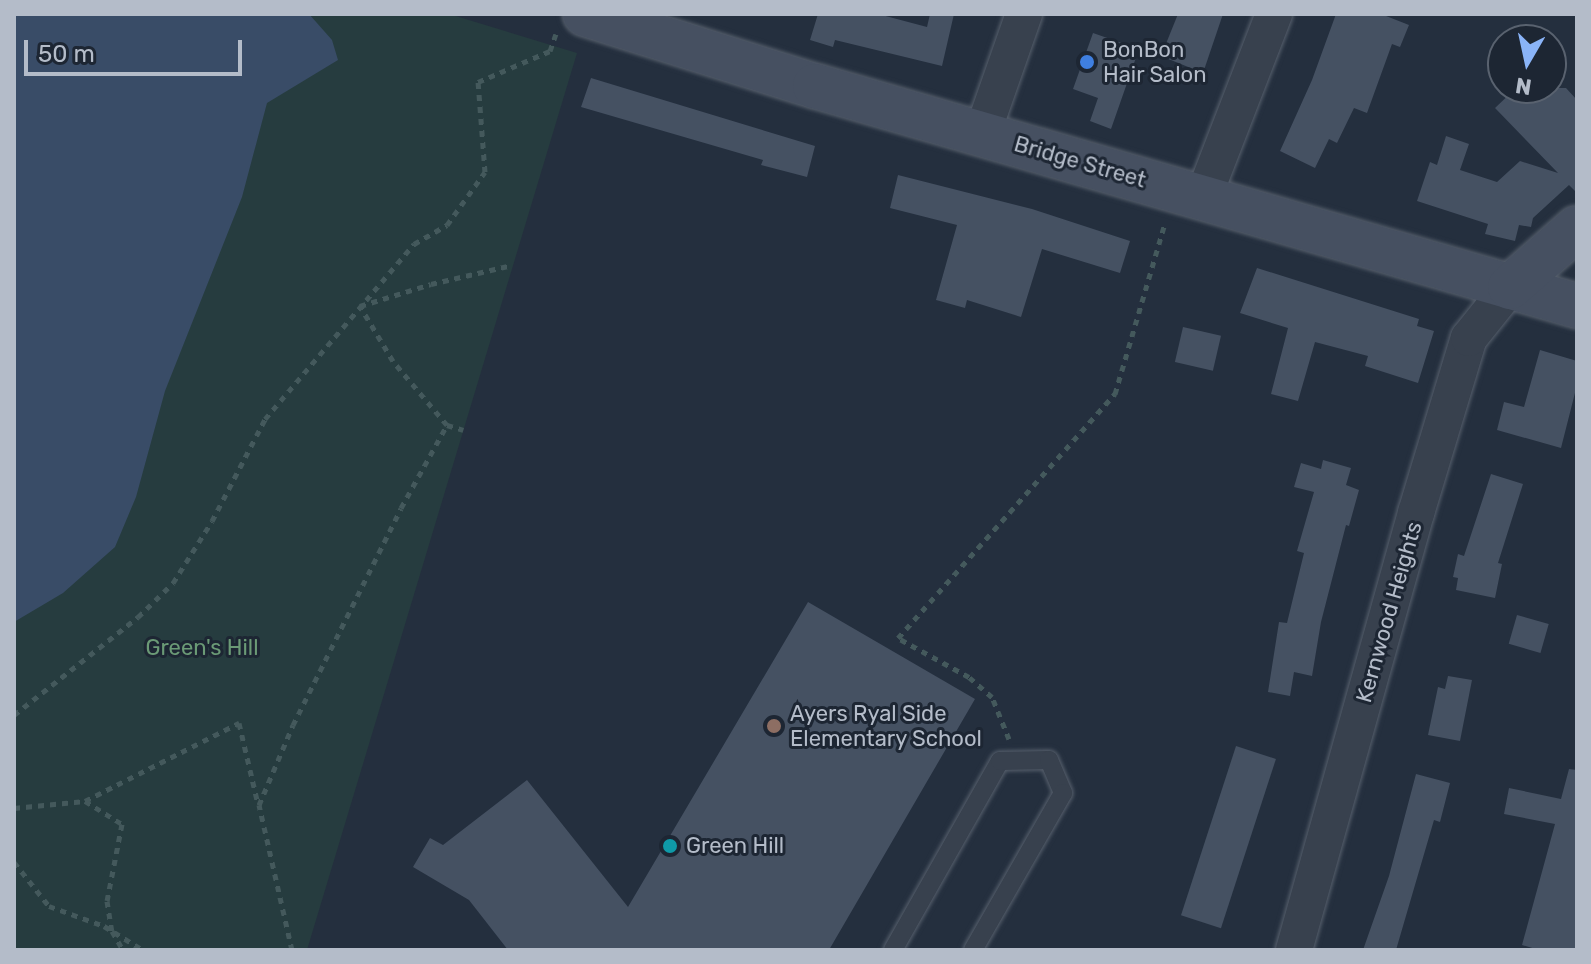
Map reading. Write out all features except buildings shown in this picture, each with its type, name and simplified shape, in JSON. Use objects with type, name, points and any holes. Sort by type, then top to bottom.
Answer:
[{"type":"main road","name":"Bridge Street","points":[[572,19],[1577,306]]},
{"type":"main road","points":[[1510,287],[1577,228]]},
{"type":"street","points":[[982,134],[1024,14]]},
{"type":"street","points":[[1203,198],[1274,14]]},
{"type":"street","name":"Kernwood Heights","points":[[1294,950],[1416,513],[1469,338],[1510,287]]},
{"type":"lane","points":[[893,950],[1000,761],[1049,760],[1063,793],[973,950]]},
{"type":"path","points":[[14,715],[138,617],[173,583],[212,521],[265,419],[414,244],[447,225],[485,172],[478,82],[550,51],[572,19]]},
{"type":"path","points":[[1013,761],[1008,731],[992,697],[969,677],[898,638],[1115,394],[1165,222]]},
{"type":"path","points":[[360,306],[431,284],[508,266]]},
{"type":"path","points":[[360,306],[393,361],[447,425],[463,430]]},
{"type":"path","points":[[259,805],[293,725],[401,508],[447,425]]},
{"type":"path","points":[[14,808],[85,801],[239,723],[292,950]]},
{"type":"path","points":[[85,801],[122,824],[107,901],[112,931],[123,950]]},
{"type":"path","points":[[14,862],[49,906],[112,931],[143,950]]},
{"type":"green space","name":"Green's Hill","points":[[182,14],[449,14],[577,53],[307,950],[14,950],[14,556]]},
{"type":"water","points":[[14,14],[309,14],[332,40],[338,60],[267,103],[242,197],[165,391],[136,497],[115,547],[63,593],[14,622]]},
{"type":"place","name":"BonBon Hair Salon","points":[[1087,62]]},
{"type":"place","name":"Ayers Ryal Side Elementary School","points":[[774,726]]},
{"type":"place","name":"Green Hill","points":[[670,846]]}]
